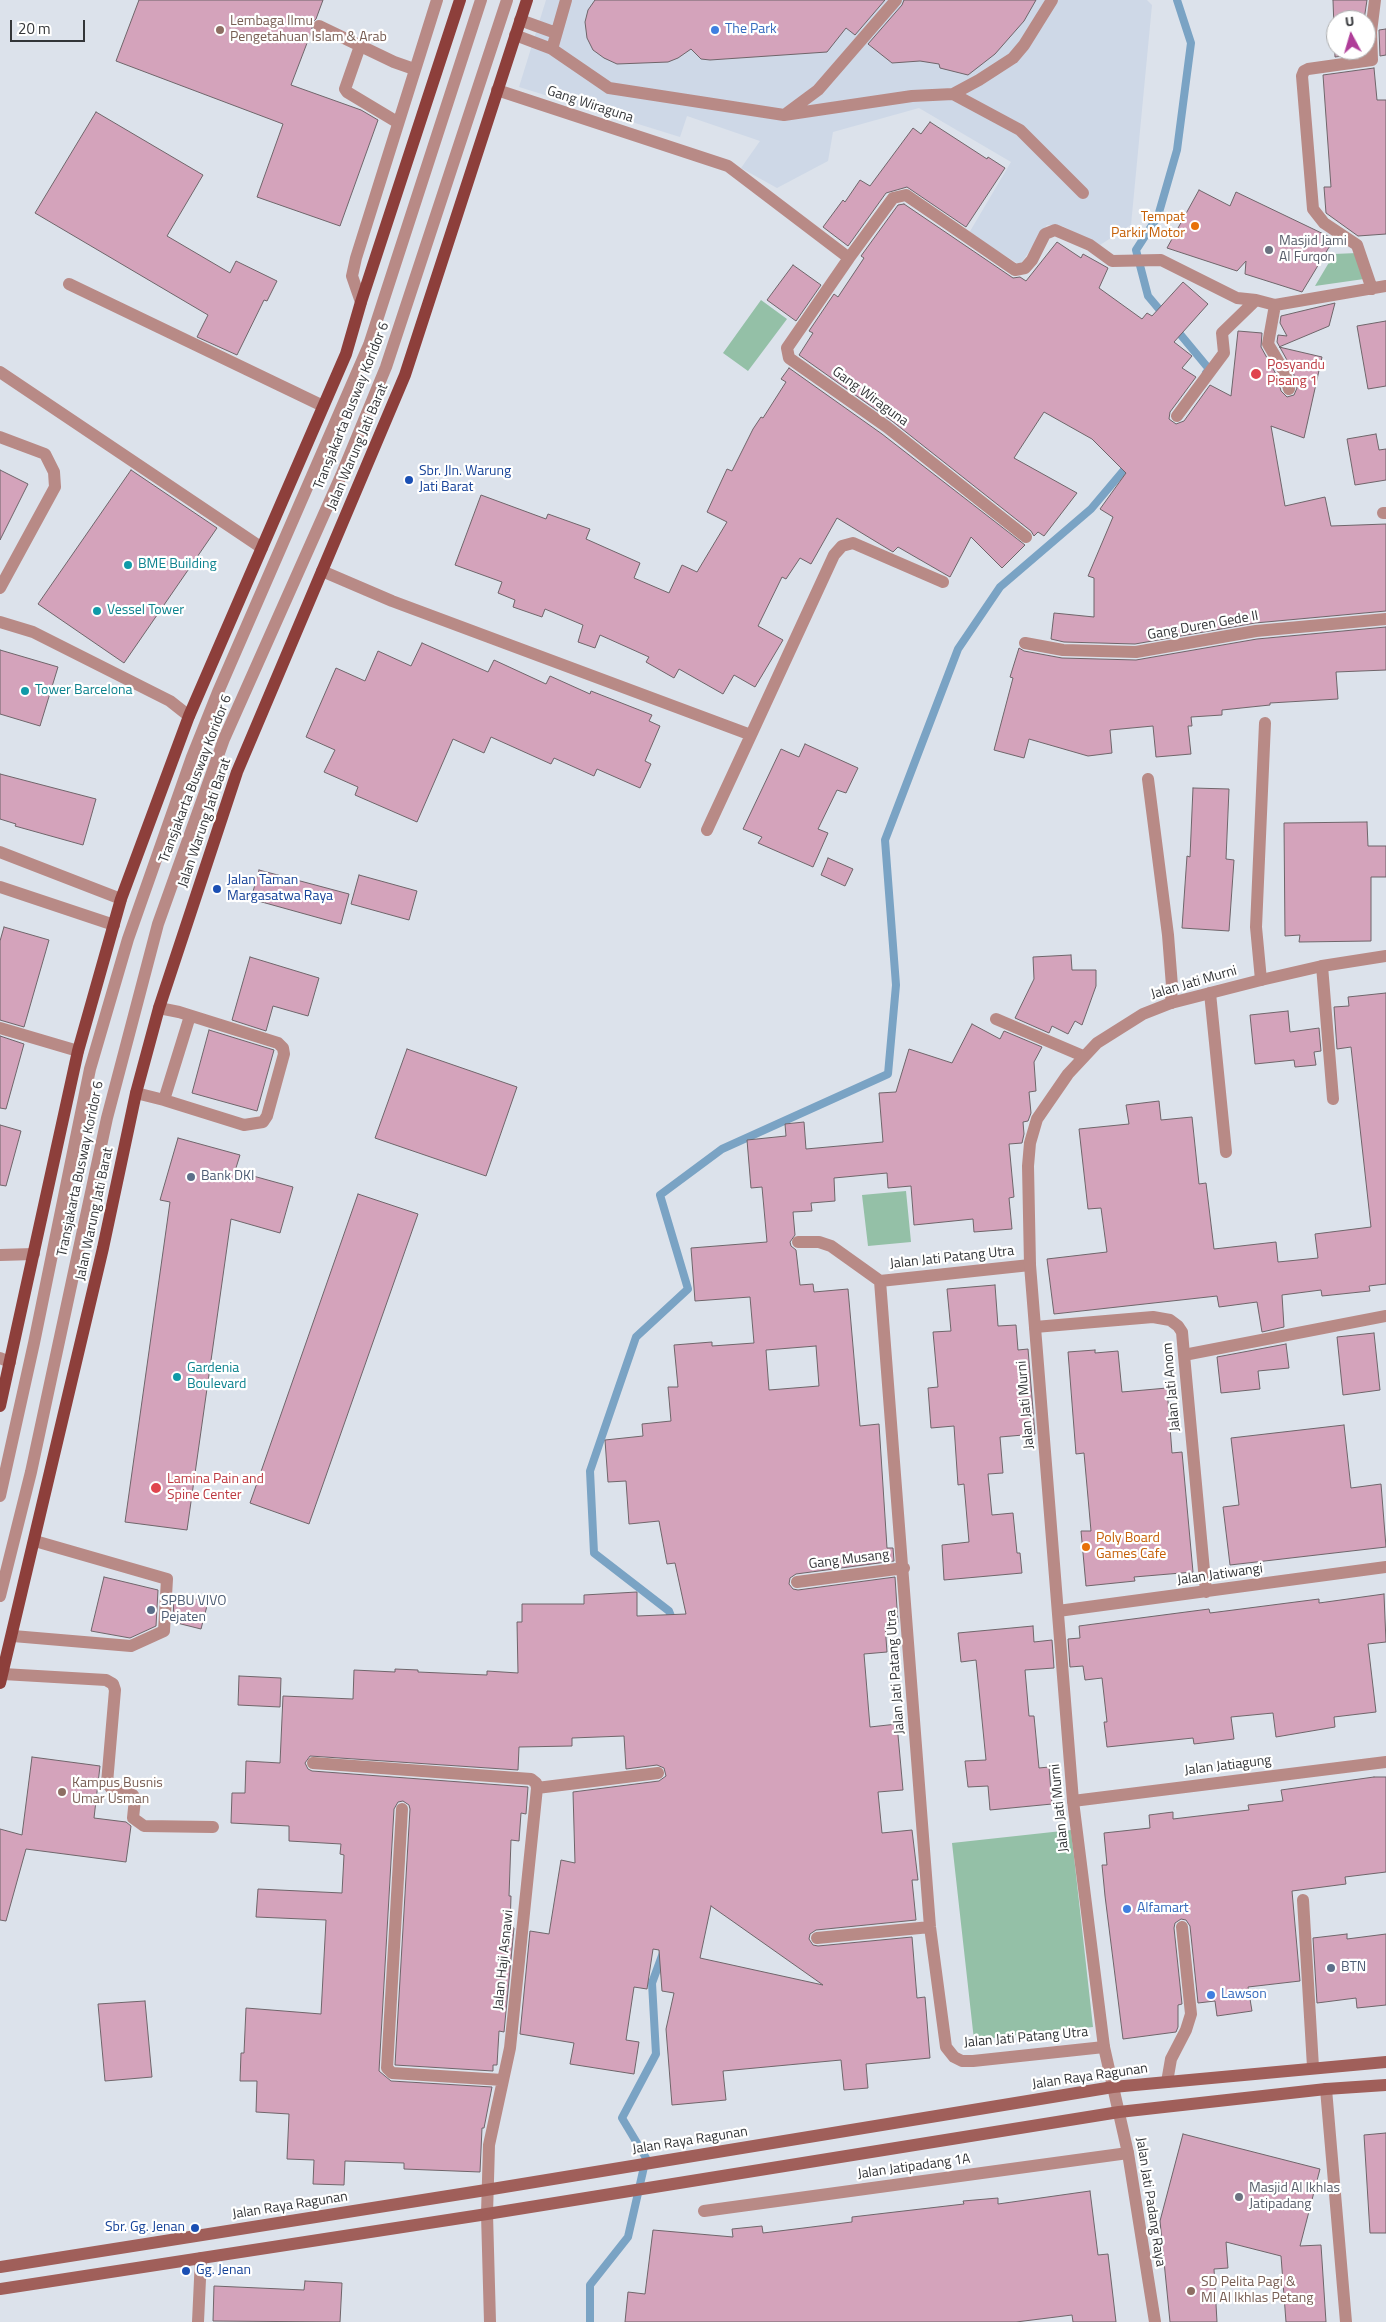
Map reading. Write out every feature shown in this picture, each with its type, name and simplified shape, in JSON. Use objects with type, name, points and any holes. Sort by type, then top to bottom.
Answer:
[{"type":"main road","points":[[0,1406],[5,1360],[34,1254],[78,1051],[121,899],[189,716],[346,354],[361,302],[460,0]]},
{"type":"main road","name":"Jalan Warung Jati Barat","points":[[1,1678],[13,1636],[103,1248],[136,1093],[159,1008],[237,772],[405,374],[527,0]]},
{"type":"main road","name":"Jalan Raya Ragunan","points":[[0,2267],[338,2214],[1113,2087],[1313,2067],[1386,2062]]},
{"type":"main road","points":[[0,2289],[487,2214],[1119,2112],[1326,2089],[1386,2086]]},
{"type":"main road","points":[[338,2214],[341,2236]]},
{"type":"street","points":[[361,302],[352,276],[356,258],[397,122],[437,0]]},
{"type":"street","name":"Transjakarta Busway Koridor 6","points":[[0,1496],[34,1343],[80,1112],[104,1017],[128,939],[192,757],[218,692],[369,345],[481,0]]},
{"type":"street","name":"Transjakarta Busway Koridor 6","points":[[0,1596],[32,1472],[107,1118],[158,924],[224,739],[341,476],[386,367],[507,0]]},
{"type":"street","points":[[552,49],[566,0]]},
{"type":"street","points":[[784,115],[818,90],[896,0]]},
{"type":"street","points":[[515,35],[552,49],[609,88],[784,115],[912,96],[953,94],[980,80],[1013,58],[1024,45],[1052,0]]},
{"type":"street","points":[[1372,289],[1357,245],[1324,223],[1316,214],[1312,203],[1302,76],[1308,68],[1372,60],[1371,32],[1375,0]]},
{"type":"street","points":[[520,20],[556,32]]},
{"type":"street","points":[[319,26],[394,62],[414,68]]},
{"type":"street","points":[[360,46],[346,89],[347,92],[397,122]]},
{"type":"street","name":"Gang Wiraguna","points":[[497,90],[728,166],[849,258]]},
{"type":"street","points":[[953,94],[1020,130],[1083,193]]},
{"type":"street","name":"Gang Wiraguna","points":[[1026,537],[888,427],[789,358],[787,348],[893,198],[900,195],[908,195],[1015,270],[1025,268],[1032,260],[1045,234],[1055,230],[1090,245],[1112,260],[1161,260],[1237,298],[1256,300]]},
{"type":"street","points":[[70,284],[323,406]]},
{"type":"street","points":[[1177,416],[1224,353],[1222,332],[1256,300],[1275,306],[1386,286]]},
{"type":"street","points":[[1275,306],[1268,344],[1285,373],[1289,389]]},
{"type":"street","points":[[0,372],[262,548]]},
{"type":"street","points":[[0,437],[45,454],[54,472],[55,488],[0,588]]},
{"type":"street","points":[[707,830],[834,556],[842,546],[853,543],[943,582]]},
{"type":"street","points":[[0,565],[14,560]]},
{"type":"street","points":[[322,571],[392,601],[751,735]]},
{"type":"street","name":"Gang Duren Gede II","points":[[1024,643],[1062,650],[1136,652],[1256,631],[1386,619]]},
{"type":"street","points":[[0,622],[33,632],[170,701],[189,716]]},
{"type":"street","points":[[1261,980],[1256,928],[1265,723]]},
{"type":"street","points":[[1148,779],[1168,935],[1172,986],[1171,1003]]},
{"type":"street","points":[[0,852],[121,899]]},
{"type":"street","points":[[0,887],[114,925]]},
{"type":"street","name":"Jalan Jati Murni","points":[[1113,2087],[1104,2047],[1073,1801],[1030,1265],[1028,1166],[1030,1143],[1037,1119],[1051,1096],[1083,1056],[1125,1024],[1171,1003],[1322,966],[1386,956]]},
{"type":"street","points":[[1322,966],[1332,1100]]},
{"type":"street","points":[[1210,993],[1226,1152]]},
{"type":"street","points":[[136,1093],[244,1125],[263,1122],[268,1116],[284,1054],[283,1048],[278,1043],[159,1008]]},
{"type":"street","points":[[164,1100],[190,1016]]},
{"type":"street","points":[[996,1018],[1083,1056]]},
{"type":"street","points":[[0,1028],[78,1051]]},
{"type":"street","points":[[798,1242],[819,1242],[831,1246],[880,1281]]},
{"type":"street","points":[[0,1255],[34,1254]]},
{"type":"street","name":"Jalan Jati Patang Utra","points":[[1030,1265],[880,1281],[904,1568],[930,1927],[946,2047],[954,2056],[962,2060],[974,2061],[1104,2047]]},
{"type":"street","points":[[1184,1355],[1386,1316]]},
{"type":"street","name":"Jalan Jati Anom","points":[[1035,1327],[1153,1317],[1170,1320],[1182,1332],[1206,1592]]},
{"type":"street","points":[[13,1636],[131,1646],[164,1631],[167,1579],[35,1541]]},
{"type":"street","name":"Jalan Jatiwangi","points":[[1058,1610],[1386,1567]]},
{"type":"street","name":"Gang Musang","points":[[797,1582],[904,1568]]},
{"type":"street","points":[[1,1678],[106,1680],[113,1684],[115,1690],[107,1782],[111,1788],[133,1795],[135,1798],[133,1818],[144,1826],[213,1827]]},
{"type":"street","name":"Jalan Jatiagung","points":[[1073,1801],[1386,1762]]},
{"type":"street","points":[[313,1763],[534,1784],[658,1773]]},
{"type":"street","name":"Jalan Haji Asnawi","points":[[490,2322],[486,2190],[489,2145],[510,2048],[534,1784]]},
{"type":"street","points":[[402,1809],[387,2068],[392,2072],[503,2080]]},
{"type":"street","points":[[1303,1900],[1313,2067]]},
{"type":"street","points":[[817,1938],[930,1927]]},
{"type":"street","points":[[1168,2082],[1171,2058],[1186,2030],[1191,2014],[1182,1927]]},
{"type":"street","name":"Jalan Jati Padang Raya","points":[[1113,2087],[1128,2153],[1155,2322]]},
{"type":"street","points":[[1326,2089],[1346,2322]]},
{"type":"street","name":"Jalan Jatipadang 1A","points":[[704,2211],[1128,2153]]},
{"type":"street","points":[[198,2322],[201,2258]]},
{"type":"shaded area","points":[[546,0],[1147,0],[1152,5],[1131,225],[1100,245],[1062,226],[1047,225],[1020,265],[969,233],[1011,162],[919,108],[833,132],[828,161],[777,188],[741,168],[760,141],[687,116],[680,137],[519,87]]},
{"type":"green space","points":[[1357,253],[1364,279],[1315,286],[1334,254]]},
{"type":"green space","points":[[761,300],[787,319],[748,371],[723,353]]},
{"type":"green space","points":[[906,1191],[911,1242],[868,1246],[862,1195]]},
{"type":"green space","points":[[1071,1830],[1093,2027],[974,2040],[952,1843]]},
{"type":"building","name":"Lembaga Ilmu Pengetahuan Islam & Arab","points":[[139,0],[323,0],[316,19],[312,23],[312,30],[291,85],[361,110],[378,120],[340,226],[257,197],[283,124],[116,61]]},
{"type":"building","name":"The Park","points":[[595,0],[885,0],[855,35],[846,28],[827,52],[710,60],[701,59],[691,49],[668,62],[617,64],[593,50],[587,38],[585,22],[588,10]]},
{"type":"building","points":[[904,0],[1036,0],[1024,21],[995,54],[968,75],[940,68],[939,64],[920,61],[892,63],[868,44],[902,5]]},
{"type":"building","points":[[1333,0],[1367,0],[1366,10],[1333,10]]},
{"type":"building","points":[[1386,29],[1386,55],[1380,56],[1379,30]]},
{"type":"building","points":[[1374,68],[1377,100],[1386,100],[1386,234],[1358,236],[1326,213],[1324,187],[1331,187],[1323,75]]},
{"type":"building","points":[[96,112],[203,175],[167,236],[230,273],[236,261],[277,281],[267,301],[264,300],[237,355],[197,337],[208,315],[35,213]]},
{"type":"building","points":[[930,122],[987,159],[988,157],[1005,168],[966,227],[907,187],[886,193],[848,246],[823,227],[843,200],[845,202],[860,180],[870,186],[913,128],[921,134]]},
{"type":"building","name":"Masjid Jami Al Furqon","points":[[1199,190],[1230,206],[1236,192],[1334,239],[1302,292],[1245,274],[1246,261],[1237,271],[1167,248]]},
{"type":"building","points":[[904,204],[1013,278],[1020,277],[1026,281],[1057,242],[1081,258],[1083,254],[1108,268],[1099,288],[1142,319],[1147,313],[1152,316],[1183,282],[1208,304],[1174,342],[1192,356],[1182,368],[1196,377],[1170,412],[1169,419],[1176,424],[1184,421],[1210,385],[1231,396],[1238,331],[1262,333],[1261,347],[1277,376],[1281,391],[1287,397],[1294,395],[1297,388],[1293,371],[1280,347],[1322,357],[1304,438],[1271,426],[1285,506],[1325,497],[1331,526],[1386,524],[1386,611],[1255,623],[1135,644],[1064,642],[1051,639],[1054,613],[1094,617],[1094,578],[1088,576],[1113,517],[1100,509],[1126,473],[1092,439],[1044,412],[1014,458],[1077,493],[1044,536],[1038,532],[1034,536],[1031,531],[892,421],[799,355],[813,333],[809,331],[834,294],[838,297],[864,258],[861,256],[898,205]]},
{"type":"building","points":[[793,265],[821,285],[796,321],[767,300]]},
{"type":"building","points":[[1335,303],[1329,326],[1280,347],[1277,342],[1278,335],[1287,336],[1280,323],[1281,316]]},
{"type":"building","points":[[1386,321],[1386,386],[1368,389],[1357,326]]},
{"type":"building","points":[[789,368],[882,434],[1025,545],[1002,568],[971,537],[950,577],[898,547],[893,552],[837,518],[811,564],[800,558],[786,579],[782,577],[758,626],[783,640],[755,687],[734,675],[723,694],[679,669],[674,678],[646,662],[649,657],[600,635],[595,648],[578,642],[583,625],[545,609],[542,617],[513,607],[515,600],[498,593],[502,582],[455,565],[481,495],[546,519],[548,514],[590,529],[586,539],[640,563],[634,578],[669,593],[682,565],[697,572],[727,522],[707,512],[727,469],[732,471],[753,429],[761,417],[763,418],[786,382],[781,379]]},
{"type":"building","points":[[1376,434],[1379,450],[1386,449],[1386,480],[1355,485],[1347,439]]},
{"type":"building","points":[[0,470],[28,484],[0,540]]},
{"type":"building","points":[[131,470],[217,528],[124,663],[38,604]]},
{"type":"building","points":[[1386,627],[1386,670],[1336,672],[1338,699],[1270,703],[1270,705],[1222,710],[1222,715],[1191,717],[1192,726],[1188,726],[1191,754],[1156,757],[1153,726],[1110,730],[1112,753],[1088,756],[1029,739],[1024,758],[994,750],[1013,678],[1010,677],[1019,648],[1024,651],[1062,658],[1136,660],[1257,639]]},
{"type":"building","points":[[422,643],[488,672],[494,660],[546,684],[550,676],[590,694],[591,691],[652,715],[649,721],[660,726],[645,761],[651,764],[640,788],[597,769],[594,776],[554,758],[551,764],[491,737],[484,753],[453,739],[417,822],[355,795],[358,787],[324,772],[335,750],[306,737],[336,668],[365,681],[378,651],[411,666]]},
{"type":"building","name":"Tower Barcelona","points":[[0,650],[58,667],[40,726],[0,714]]},
{"type":"building","points":[[805,744],[858,768],[846,793],[837,790],[818,829],[828,833],[813,867],[758,843],[762,837],[743,829],[781,749],[799,757]]},
{"type":"building","points":[[0,774],[96,799],[83,845],[15,826],[16,824],[0,819]]},
{"type":"building","points":[[1193,788],[1229,789],[1226,859],[1234,860],[1229,931],[1182,928],[1187,856],[1190,857]]},
{"type":"building","points":[[1367,822],[1368,846],[1386,846],[1386,877],[1371,877],[1371,941],[1299,942],[1300,935],[1285,936],[1284,823]]},
{"type":"building","points":[[828,858],[853,869],[845,886],[821,875]]},
{"type":"building","points":[[259,870],[349,894],[341,924],[251,899]]},
{"type":"building","points":[[359,875],[417,891],[409,920],[351,904]]},
{"type":"building","points":[[4,927],[49,940],[24,1027],[0,1020],[0,941]]},
{"type":"building","points":[[1071,955],[1072,970],[1096,970],[1096,986],[1082,1025],[1075,1021],[1068,1034],[1052,1026],[1049,1033],[1015,1018],[1034,979],[1033,957]]},
{"type":"building","points":[[250,957],[319,978],[308,1016],[273,1006],[266,1031],[232,1020]]},
{"type":"building","points":[[1386,993],[1386,1284],[1369,1286],[1370,1291],[1322,1296],[1321,1290],[1282,1295],[1284,1327],[1262,1332],[1257,1302],[1219,1307],[1217,1296],[1054,1314],[1047,1259],[1107,1252],[1101,1208],[1088,1209],[1079,1129],[1129,1124],[1126,1105],[1159,1101],[1161,1120],[1192,1117],[1199,1184],[1206,1183],[1214,1249],[1276,1242],[1278,1262],[1318,1258],[1315,1234],[1371,1227],[1351,1047],[1337,1049],[1334,1007],[1349,1006],[1348,997]]},
{"type":"building","points":[[1288,1011],[1290,1032],[1319,1028],[1321,1051],[1314,1052],[1316,1065],[1295,1067],[1294,1060],[1255,1064],[1250,1015]]},
{"type":"building","points":[[972,1024],[1000,1039],[1004,1031],[1042,1047],[1034,1062],[1036,1091],[1029,1092],[1031,1113],[1028,1121],[1023,1122],[1024,1134],[1022,1143],[1009,1144],[1014,1197],[1009,1198],[1012,1229],[974,1232],[973,1219],[914,1225],[911,1186],[888,1188],[887,1173],[834,1178],[835,1201],[811,1203],[812,1211],[793,1212],[795,1235],[790,1242],[791,1246],[796,1250],[800,1285],[813,1284],[814,1292],[848,1289],[860,1426],[879,1424],[887,1548],[893,1548],[894,1561],[796,1574],[790,1578],[789,1584],[793,1589],[798,1590],[895,1577],[898,1623],[885,1624],[887,1652],[864,1654],[870,1727],[897,1724],[903,1790],[878,1792],[882,1833],[912,1830],[918,1880],[912,1880],[916,1920],[816,1930],[810,1934],[809,1939],[813,1945],[818,1946],[912,1937],[917,1998],[925,1997],[930,2058],[866,2064],[868,2088],[844,2090],[841,2060],[723,2071],[726,2100],[672,2105],[666,2029],[674,1993],[662,1991],[659,1950],[653,1949],[647,1989],[634,1987],[626,2040],[639,2042],[634,2074],[570,2064],[574,2043],[520,2034],[530,1931],[549,1934],[561,1860],[575,1863],[573,1792],[659,1781],[666,1776],[664,1768],[657,1765],[626,1769],[624,1736],[572,1738],[572,1746],[519,1747],[518,1770],[310,1756],[305,1763],[308,1769],[312,1771],[528,1787],[526,1814],[521,1813],[519,1841],[511,1840],[510,1927],[514,1928],[504,2032],[499,2031],[497,2065],[493,2065],[493,2071],[395,2065],[410,1809],[409,1805],[403,1801],[398,1802],[394,1809],[379,2071],[391,2081],[492,2087],[484,2128],[482,2128],[480,2172],[404,2169],[404,2163],[345,2161],[344,2185],[313,2184],[314,2160],[287,2159],[289,2114],[256,2112],[257,2081],[240,2081],[241,2053],[244,2053],[246,2008],[321,2014],[326,1920],[256,1917],[258,1889],[342,1893],[344,1855],[340,1854],[341,1844],[289,1841],[289,1826],[231,1823],[232,1793],[245,1793],[246,1761],[280,1763],[283,1696],[353,1699],[354,1670],[395,1672],[395,1669],[487,1675],[487,1671],[518,1673],[517,1622],[522,1622],[522,1604],[584,1604],[584,1595],[637,1592],[637,1616],[686,1614],[675,1563],[667,1564],[659,1521],[629,1524],[626,1481],[608,1482],[605,1440],[643,1436],[642,1424],[671,1421],[668,1387],[678,1387],[674,1345],[712,1342],[712,1346],[754,1343],[750,1297],[695,1301],[691,1248],[767,1242],[762,1187],[751,1188],[747,1140],[786,1136],[785,1124],[804,1122],[806,1149],[883,1142],[879,1093],[896,1092],[909,1049],[952,1063]],"holes":[[[816,1346],[819,1386],[769,1390],[766,1350]],[[711,1906],[823,1985],[700,1958]]]},
{"type":"building","points":[[209,1030],[274,1050],[257,1111],[192,1093]]},
{"type":"building","points":[[0,1036],[24,1044],[6,1109],[0,1108]]},
{"type":"building","points":[[407,1049],[517,1087],[486,1176],[375,1138]]},
{"type":"building","points":[[0,1125],[21,1131],[6,1186],[0,1185]]},
{"type":"building","name":"Gardenia Boulevard","points":[[178,1138],[240,1155],[235,1171],[293,1187],[280,1233],[231,1219],[187,1530],[125,1522],[170,1202],[160,1200]]},
{"type":"building","points":[[358,1194],[418,1214],[309,1524],[250,1503]]},
{"type":"building","points":[[995,1285],[998,1326],[1016,1325],[1018,1350],[1028,1349],[1035,1434],[1000,1437],[1003,1473],[988,1474],[992,1515],[1013,1513],[1017,1553],[1020,1553],[1022,1573],[944,1580],[942,1545],[969,1542],[964,1484],[958,1485],[954,1426],[931,1428],[928,1388],[938,1387],[933,1332],[951,1331],[947,1289]]},
{"type":"building","points":[[1374,1333],[1380,1390],[1343,1395],[1337,1337]]},
{"type":"building","points":[[1286,1344],[1289,1368],[1258,1371],[1260,1389],[1221,1393],[1217,1357]]},
{"type":"building","points":[[1095,1350],[1095,1353],[1118,1351],[1122,1392],[1167,1388],[1172,1453],[1182,1452],[1193,1572],[1134,1577],[1135,1581],[1086,1586],[1081,1531],[1091,1531],[1084,1453],[1076,1454],[1068,1352]]},
{"type":"building","points":[[1344,1425],[1351,1488],[1381,1484],[1386,1547],[1230,1565],[1223,1507],[1239,1505],[1231,1438]]},
{"type":"building","name":"SPBU VIVO Pejaten","points":[[104,1577],[158,1590],[156,1626],[130,1638],[91,1631]]},
{"type":"building","points":[[174,1594],[208,1602],[201,1629],[173,1622]]},
{"type":"building","points":[[1384,1594],[1386,1642],[1368,1644],[1376,1712],[1334,1717],[1335,1727],[1276,1737],[1273,1713],[1231,1717],[1234,1739],[1194,1744],[1193,1738],[1107,1747],[1104,1722],[1107,1722],[1102,1678],[1085,1680],[1083,1666],[1070,1667],[1068,1639],[1080,1638],[1079,1626],[1209,1609],[1210,1613],[1319,1599],[1319,1603]]},
{"type":"building","points":[[1033,1626],[1034,1642],[1052,1640],[1054,1668],[1025,1670],[1029,1716],[1034,1716],[1039,1768],[1049,1767],[1052,1804],[990,1810],[988,1786],[968,1787],[965,1761],[986,1760],[976,1660],[961,1662],[958,1633]]},
{"type":"building","points":[[239,1676],[281,1678],[280,1707],[238,1705]]},
{"type":"building","name":"Kampus Busnis Umar Usman","points":[[32,1757],[100,1766],[94,1818],[126,1822],[131,1826],[126,1862],[26,1849],[6,1921],[0,1920],[0,1829],[22,1835]]},
{"type":"building","points":[[1386,1777],[1386,1872],[1345,1877],[1346,1884],[1292,1891],[1300,1981],[1248,1987],[1252,2011],[1217,2016],[1215,2001],[1198,2003],[1190,1926],[1186,1920],[1181,1919],[1175,1923],[1174,1928],[1182,2004],[1178,2005],[1178,2027],[1176,2032],[1123,2039],[1102,1865],[1107,1865],[1104,1833],[1150,1828],[1149,1815],[1173,1812],[1173,1819],[1249,1810],[1248,1805],[1283,1801],[1281,1790]]},
{"type":"building","points":[[1347,1934],[1347,1939],[1386,1934],[1386,2005],[1357,2008],[1356,1998],[1317,2003],[1313,1938]]},
{"type":"building","points":[[145,2001],[152,2077],[105,2081],[98,2004]]},
{"type":"building","points":[[1386,2133],[1386,2233],[1370,2233],[1364,2135]]},
{"type":"building","name":"Masjid Al Ikhlas Jatipadang","points":[[1183,2134],[1320,2169],[1300,2246],[1321,2245],[1326,2322],[1286,2322],[1281,2256],[1226,2242],[1228,2268],[1214,2269],[1217,2322],[1170,2322],[1160,2221]]},
{"type":"building","points":[[1090,2191],[1098,2255],[1108,2254],[1116,2322],[1073,2322],[1072,2315],[1016,2322],[625,2322],[628,2292],[645,2294],[653,2230],[733,2237],[732,2229],[762,2226],[763,2233],[852,2222],[852,2217],[964,2204],[963,2201],[998,2198],[998,2204]]},
{"type":"building","points":[[305,2281],[342,2283],[340,2322],[213,2321],[214,2286],[304,2290]]},
{"type":"waterway","points":[[1164,315],[1148,296],[1136,250],[1158,216],[1177,150],[1191,43],[1177,0]]},
{"type":"waterway","points":[[1175,328],[1209,369],[1206,373]]},
{"type":"waterway","points":[[674,1624],[669,1611],[594,1553],[590,1471],[636,1337],[688,1289],[660,1195],[722,1149],[888,1074],[896,985],[885,840],[958,649],[1000,587],[1091,509],[1129,464]]},
{"type":"waterway","points":[[590,2322],[590,2285],[628,2237],[646,2158],[622,2118],[656,2054],[652,1983],[663,1953]]},
{"type":"place","name":"Lembaga Ilmu Pengetahuan Islam & Arab","points":[[220,30]]},
{"type":"place","name":"The Park","points":[[715,30]]},
{"type":"place","name":"Tempat Parkir Motor","points":[[1195,226]]},
{"type":"place","name":"Masjid Jami Al Furqon","points":[[1269,250]]},
{"type":"place","name":"Posyandu Pisang 1","points":[[1256,374]]},
{"type":"place","name":"Sbr. Jln. Warung Jati Barat","points":[[409,480]]},
{"type":"place","name":"BME Building","points":[[128,565]]},
{"type":"place","name":"Vessel Tower","points":[[97,611]]},
{"type":"place","name":"Tower Barcelona","points":[[25,691]]},
{"type":"place","name":"Jalan Taman Margasatwa Raya","points":[[217,889]]},
{"type":"place","name":"Bank DKI","points":[[191,1177]]},
{"type":"place","name":"Gardenia Boulevard","points":[[177,1377]]},
{"type":"place","name":"Lamina Pain and Spine Center","points":[[156,1488]]},
{"type":"place","name":"Poly Board Games Cafe","points":[[1086,1547]]},
{"type":"place","name":"SPBU VIVO Pejaten","points":[[151,1610]]},
{"type":"place","name":"Kampus Busnis Umar Usman","points":[[62,1792]]},
{"type":"place","name":"Alfamart","points":[[1127,1909]]},
{"type":"place","name":"BTN","points":[[1331,1968]]},
{"type":"place","name":"Lawson","points":[[1211,1995]]},
{"type":"place","name":"Masjid Al Ikhlas Jatipadang","points":[[1239,2197]]},
{"type":"place","name":"Sbr. Gg. Jenan","points":[[195,2228]]},
{"type":"place","name":"Gg. Jenan","points":[[186,2271]]},
{"type":"place","name":"SD Pelita Pagi & MI Al Ikhlas Petang","points":[[1191,2291]]}]
